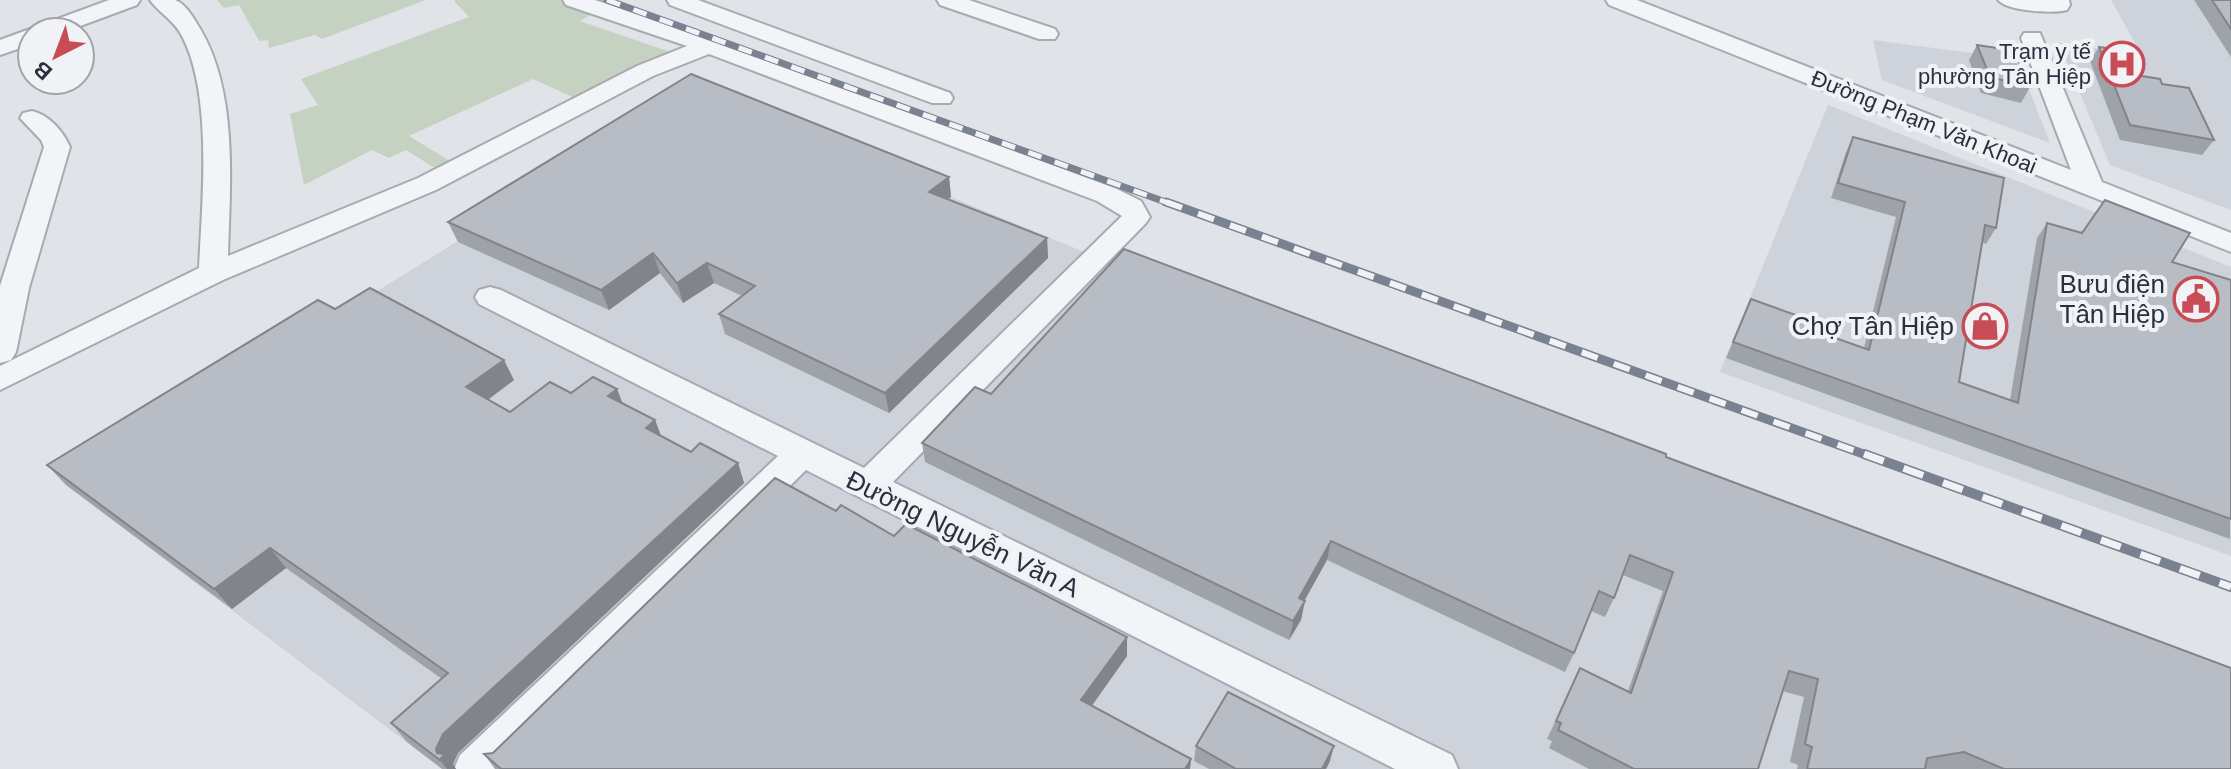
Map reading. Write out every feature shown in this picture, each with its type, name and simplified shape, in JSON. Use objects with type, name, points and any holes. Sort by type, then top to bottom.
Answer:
[{"type":"street","points":[[86,16],[129,0]]},
{"type":"street","points":[[161,0],[181,15],[208,82],[216,155],[213,273]]},
{"type":"street","points":[[574,0],[709,46],[1107,195],[1131,207],[1136,217],[866,487]]},
{"type":"street","points":[[678,0],[941,98]]},
{"type":"street","points":[[948,0],[1047,34]]},
{"type":"street","name":"Đường Phạm Văn Khoai","points":[[1617,0],[2231,243]]},
{"type":"street","points":[[2009,0],[2056,6],[2059,5],[2058,0]]},
{"type":"street","points":[[2032,38],[2091,188]]},
{"type":"street","points":[[0,379],[213,273],[427,184],[645,71],[709,46]]},
{"type":"street","points":[[0,352],[14,288],[57,147],[53,137],[32,118]]},
{"type":"street","name":"Đường Nguyễn Văn A","points":[[490,297],[1437,769]]},
{"type":"street","points":[[475,769],[802,453]]},
{"type":"shaded area","points":[[2111,0],[2231,0],[2231,210],[2110,165],[2059,43],[2142,55]]},
{"type":"shaded area","points":[[1873,40],[2017,59],[2050,143],[1882,80]]},
{"type":"shaded area","points":[[697,92],[1106,261],[1918,574],[2231,769],[442,769],[66,485]]},
{"type":"shaded area","name":"Chợ Tân Hiệp","points":[[1828,105],[2231,267],[2231,556],[1720,372]]},
{"type":"green space","points":[[217,0],[426,0],[322,39],[315,35],[269,48],[268,40],[259,41],[239,5],[224,8]]},
{"type":"green space","points":[[456,0],[560,0],[595,12],[580,21],[670,52],[577,99],[533,79],[409,136],[453,163],[438,170],[406,150],[389,158],[372,150],[304,185],[290,114],[318,105],[301,79],[469,17]]},
{"type":"building","points":[[2212,0],[2231,0],[2231,29]]},
{"type":"building","points":[[1977,45],[2017,51],[2030,87],[1990,77]]},
{"type":"building","points":[[2099,47],[2129,51],[2142,76],[2160,79],[2162,84],[2189,88],[2214,140],[2130,125]]},
{"type":"building","points":[[691,74],[949,177],[929,192],[1047,238],[885,393],[719,314],[755,286],[707,263],[677,283],[653,253],[601,290],[448,222]]},
{"type":"building","name":"Chợ Tân Hiệp","points":[[1853,137],[2004,178],[1996,228],[1985,225],[1959,382],[2018,403],[2047,223],[2082,233],[2105,200],[2190,233],[2172,262],[2231,280],[2231,519],[1733,342],[1751,299],[1815,322],[1813,330],[1869,350],[1905,202],[1838,183]]},
{"type":"building","points":[[1124,249],[1666,454],[1666,457],[2231,668],[2231,769],[2004,769],[1964,752],[1927,758],[1925,769],[1807,769],[1812,747],[1805,744],[1818,679],[1789,671],[1758,769],[1634,769],[1558,730],[1561,723],[1556,721],[1580,668],[1631,693],[1673,572],[1630,555],[1614,598],[1599,591],[1574,653],[1331,541],[1299,598],[1305,601],[1293,621],[922,443],[975,387],[991,394]]},
{"type":"building","points":[[370,288],[504,360],[466,387],[510,412],[550,382],[571,393],[593,377],[617,389],[608,396],[655,420],[646,428],[691,452],[700,443],[738,463],[443,734],[436,749],[437,753],[444,754],[440,760],[391,723],[448,673],[270,548],[214,589],[47,465],[318,300],[335,309]]},
{"type":"building","points":[[775,478],[836,511],[841,505],[894,536],[906,524],[1127,637],[1081,700],[1191,759],[1185,769],[501,769],[484,754],[493,753]]},
{"type":"building","points":[[1228,692],[1334,746],[1322,769],[1236,769],[1196,746]]},
{"type":"railway","points":[[607,0],[1171,204]]},
{"type":"railway","points":[[1166,202],[1869,456]]},
{"type":"railway","points":[[1864,454],[2231,587]]},
{"type":"place","name":"Trạm y tế phường Tân Hiệp","points":[[2122,64]]},
{"type":"place","name":"Bưu điện Tân Hiệp","points":[[2196,299]]},
{"type":"place","name":"Chợ Tân Hiệp","points":[[1985,326]]}]
